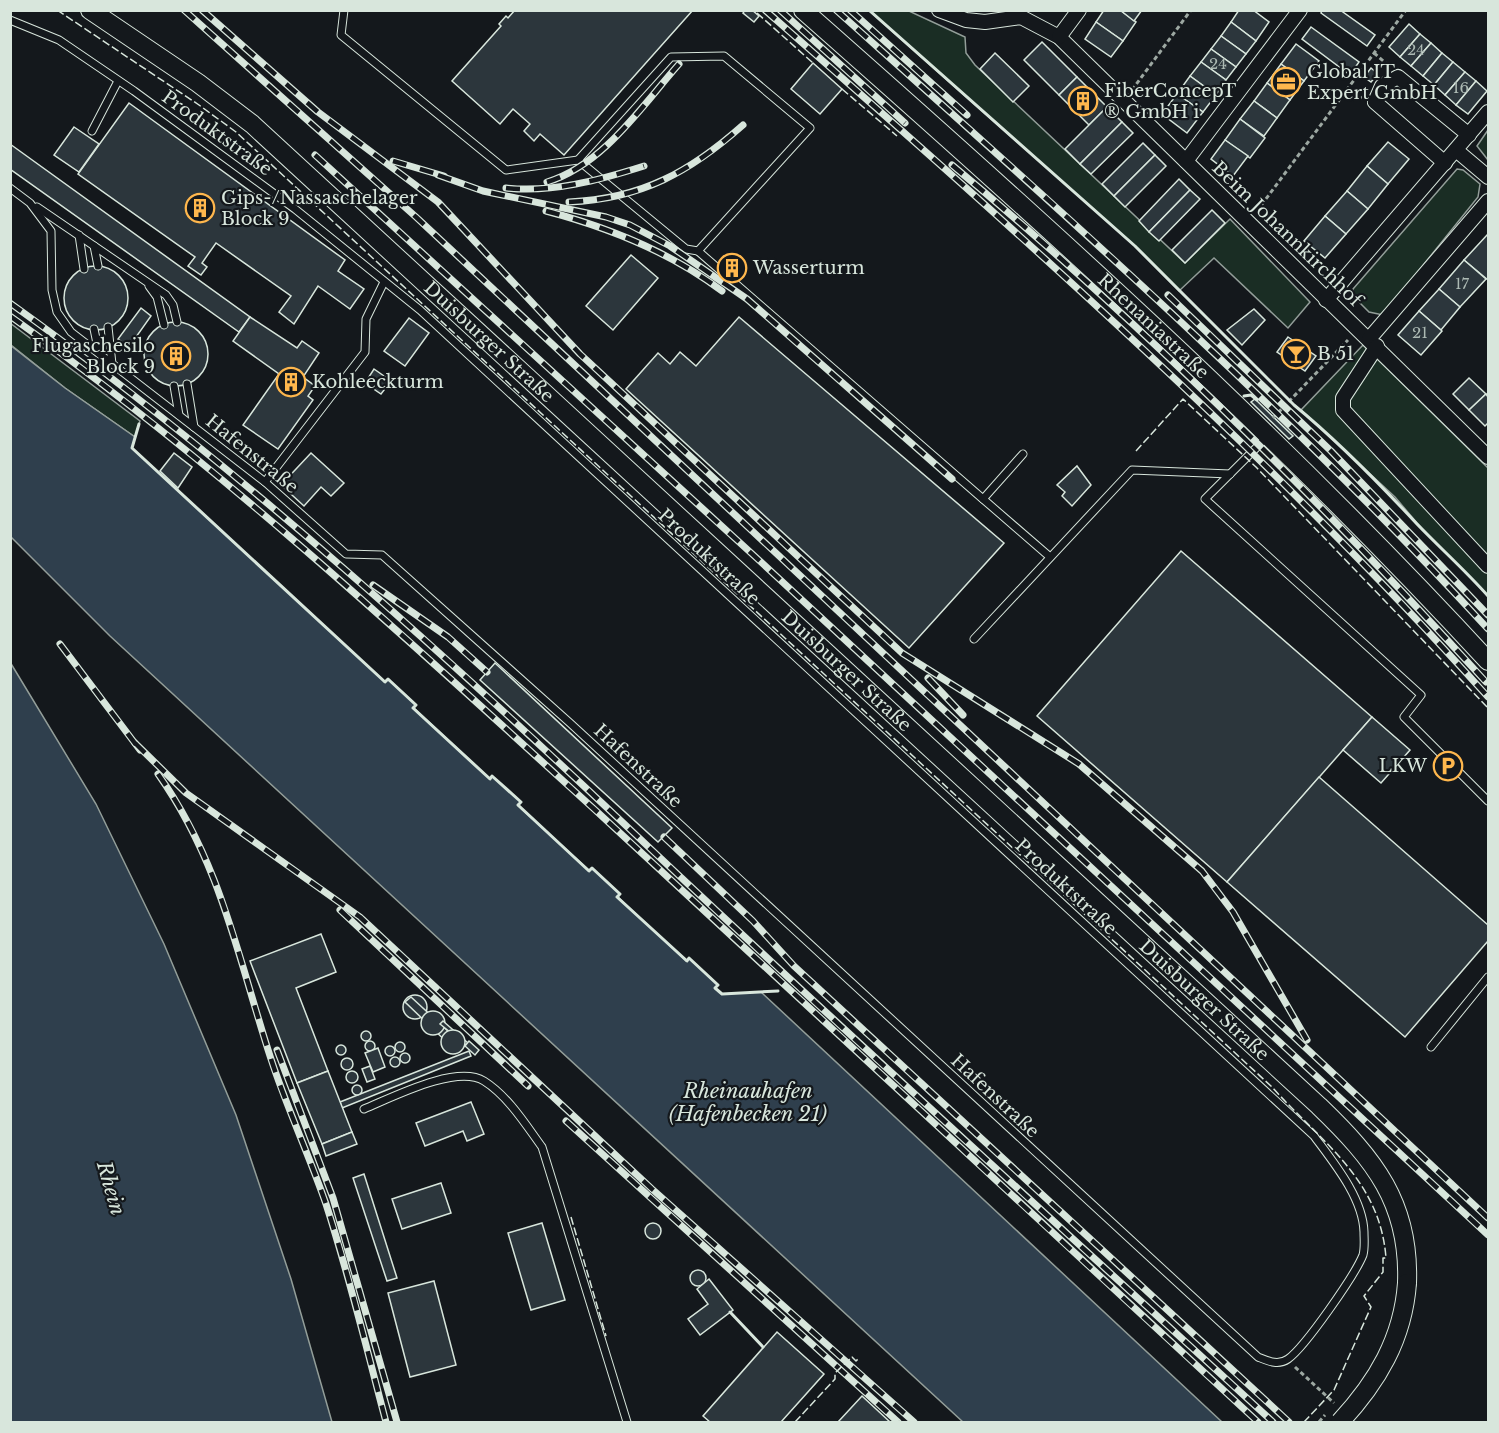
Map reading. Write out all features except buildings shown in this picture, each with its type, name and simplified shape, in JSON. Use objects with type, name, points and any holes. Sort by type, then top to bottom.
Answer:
[{"type":"street","name":"Duisburger Straße","points":[[90,10],[198,83],[252,124],[1328,1114],[1371,1160],[1388,1186],[1405,1237],[1407,1283],[1401,1323],[1384,1365],[1371,1386],[1335,1412]]},
{"type":"street","name":"Rhenaniastraße","points":[[803,10],[1270,427],[1488,661]]},
{"type":"street","points":[[939,10],[966,20],[985,21],[1023,14]]},
{"type":"street","points":[[1059,37],[1079,10]]},
{"type":"street","points":[[1186,161],[1300,10]]},
{"type":"street","name":"Beim Johannkirchhof","points":[[1023,14],[1059,37],[1488,457]]},
{"type":"street","points":[[1445,164],[1375,102],[1382,86],[1398,77],[1469,135]]},
{"type":"street","points":[[1326,300],[1445,164],[1488,111]]},
{"type":"street","points":[[1456,150],[1488,177]]},
{"type":"street","points":[[1488,201],[1368,338],[1343,398],[1343,410],[1488,566]]},
{"type":"lane","points":[[344,10],[341,35],[506,171],[579,160],[671,57],[724,56],[810,128],[698,251]]},
{"type":"lane","name":"Produktstraße","points":[[10,20],[59,40],[118,81],[295,209],[446,334],[1314,1136],[1338,1170],[1357,1204],[1364,1229],[1364,1252],[1356,1269],[1302,1344],[1287,1360]]},
{"type":"lane","points":[[92,131],[118,81]]},
{"type":"lane","points":[[579,160],[686,249],[698,251],[1050,557]]},
{"type":"lane","name":"Hafenstraße","points":[[10,188],[30,203],[51,231],[52,290],[57,312],[71,332],[265,482],[346,554],[382,555],[596,747],[1258,1357],[1274,1363],[1287,1360]]},
{"type":"lane","points":[[30,203],[166,295],[173,305],[177,322]]},
{"type":"lane","points":[[79,236],[84,269]]},
{"type":"lane","points":[[94,246],[98,266]]},
{"type":"lane","points":[[146,281],[157,297],[164,325]]},
{"type":"lane","points":[[265,482],[365,352],[366,319],[384,282]]},
{"type":"lane","points":[[108,327],[112,364]]},
{"type":"lane","points":[[94,329],[99,353]]},
{"type":"lane","points":[[187,384],[194,427]]},
{"type":"lane","points":[[174,386],[179,415]]},
{"type":"lane","points":[[1270,427],[1230,474],[1205,499],[1421,695],[1404,717],[1488,801]]},
{"type":"lane","points":[[983,499],[1023,454]]},
{"type":"lane","points":[[974,639],[1132,470],[1230,474]]},
{"type":"lane","points":[[1431,1047],[1488,977]]},
{"type":"lane","points":[[364,1109],[430,1083],[458,1076],[482,1079],[511,1107],[542,1147],[627,1422]]},
{"type":"path","points":[[1124,101],[1191,10]]},
{"type":"path","points":[[1264,203],[1406,10]]},
{"type":"path","points":[[1374,53],[1384,60]]},
{"type":"path","points":[[1348,89],[1358,97]]},
{"type":"path","points":[[1270,427],[1368,338]]},
{"type":"path","points":[[1287,1360],[1335,1412]]},
{"type":"path","points":[[1319,1422],[1335,1412],[1342,1397]]},
{"type":"green space","points":[[869,11],[909,11],[965,37],[966,53],[975,65],[1185,263],[1230,219],[1310,302],[1288,328],[1214,258],[1179,291],[1135,246]]},
{"type":"green space","points":[[1488,130],[1488,160],[1477,146]]},
{"type":"green space","points":[[1457,169],[1463,170],[1480,184],[1478,197],[1383,315],[1369,312],[1353,296],[1353,289]]},
{"type":"green space","points":[[10,323],[140,421],[135,437],[65,388],[11,345]]},
{"type":"green space","points":[[1363,345],[1488,468],[1488,596],[1395,497],[1301,410]]},
{"type":"water","name":"Rheinauhafen (Hafenbecken 21)","points":[[10,345],[65,388],[135,437],[132,448],[385,682],[388,679],[416,705],[414,708],[489,778],[492,776],[521,802],[518,806],[589,870],[592,868],[620,894],[618,897],[686,961],[689,958],[718,985],[715,988],[722,994],[761,992],[1222,1422],[963,1422],[110,636],[11,537]]},
{"type":"water","name":"Rhein","points":[[10,662],[96,804],[164,944],[236,1115],[291,1279],[332,1422],[11,1422]]},
{"type":"railway","points":[[184,10],[416,217],[1488,1218]]},
{"type":"railway","points":[[202,10],[318,112],[438,202],[580,354],[902,653],[1079,764],[1202,871],[1233,912],[1307,1040]]},
{"type":"railway","points":[[765,10],[1045,259],[1228,429],[1317,516],[1488,697]]},
{"type":"railway","points":[[780,10],[905,123]]},
{"type":"railway","points":[[836,10],[1087,235],[1252,389],[1411,547],[1488,629]]},
{"type":"railway","points":[[850,10],[967,115]]},
{"type":"railway","points":[[547,182],[567,174],[603,149],[620,133],[679,64]]},
{"type":"railway","points":[[569,202],[619,195],[663,180],[704,156],[743,125]]},
{"type":"railway","points":[[315,155],[761,562],[1488,1235]]},
{"type":"railway","points":[[393,161],[444,176]]},
{"type":"railway","points":[[952,165],[1092,287],[1228,414],[1359,546],[1486,682]]},
{"type":"railway","points":[[506,188],[558,187],[644,166]]},
{"type":"railway","points":[[438,175],[483,191],[606,217],[630,225],[670,246],[747,299],[952,479]]},
{"type":"railway","points":[[546,211],[637,242],[681,264],[722,291]]},
{"type":"railway","points":[[1168,295],[1331,451],[1488,615]]},
{"type":"railway","points":[[10,303],[96,366],[262,498],[422,637],[886,1068],[1273,1422]]},
{"type":"railway","points":[[10,316],[162,431],[381,616],[593,808],[1258,1422]]},
{"type":"railway","points":[[373,585],[448,637],[487,672]]},
{"type":"railway","points":[[60,644],[140,750]]},
{"type":"railway","points":[[928,678],[963,715]]},
{"type":"railway","points":[[135,743],[186,793],[360,917],[652,1189],[914,1422]]},
{"type":"railway","points":[[158,774],[198,842],[226,912],[277,1077],[326,1204],[386,1422]]},
{"type":"railway","points":[[664,837],[753,921],[794,966],[1289,1422]]},
{"type":"railway","points":[[340,910],[528,1086]]},
{"type":"railway","points":[[277,1050],[333,1198],[397,1422]]},
{"type":"railway","points":[[566,1121],[898,1422]]},
{"type":"fence","points":[[57,10],[236,132],[1272,1087],[1328,1144],[1360,1184],[1373,1206],[1381,1230],[1386,1258],[1383,1258],[1383,1272],[1364,1296],[1371,1307],[1334,1390],[1304,1422]]},
{"type":"fence","points":[[757,13],[813,63]]},
{"type":"fence","points":[[842,89],[897,136]]},
{"type":"fence","points":[[1136,451],[1183,399],[1256,467],[1488,708]]},
{"type":"fence","points":[[571,1217],[606,1336]]},
{"type":"fence","points":[[795,1422],[835,1379],[835,1373],[852,1357],[856,1361],[858,1359]]},
{"type":"wall","points":[[869,10],[1135,246],[1294,405],[1358,463],[1488,596]]},
{"type":"wall","points":[[1244,396],[1251,395],[1257,400]]},
{"type":"wall","points":[[139,424],[132,448],[385,682],[388,679],[416,705],[413,708],[490,779],[492,776],[521,802],[518,805],[589,871],[592,868],[620,894],[617,897],[687,961],[689,958],[718,985],[715,988],[722,994],[778,991]]},
{"type":"wall","points":[[730,1312],[763,1347]]},
{"type":"place","name":"Global IT Expert GmbH","points":[[1286,82]]},
{"type":"place","name":"FiberConcepT ® GmbH i","points":[[1083,101]]},
{"type":"place","name":"Gips-/Nassaschelager Block 9","points":[[200,208]]},
{"type":"place","name":"Wasserturm","points":[[732,268]]},
{"type":"place","name":"B 51","points":[[1296,354]]},
{"type":"place","name":"Flugaschesilo Block 9","points":[[176,356]]},
{"type":"place","name":"Kohleeckturm","points":[[291,382]]},
{"type":"place","name":"LKW","points":[[1448,766]]}]
